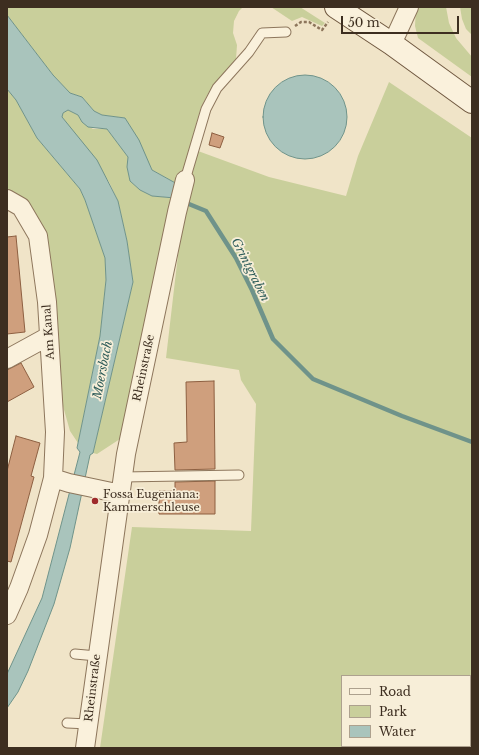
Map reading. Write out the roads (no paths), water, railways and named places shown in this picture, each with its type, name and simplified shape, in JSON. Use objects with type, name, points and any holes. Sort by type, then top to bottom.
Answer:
[{"type":"main road","points":[[337,7],[392,44],[472,102]]},
{"type":"street","points":[[392,44],[409,7]]},
{"type":"street","name":"Rheinstraße","points":[[85,748],[122,485],[177,212],[185,180]]},
{"type":"street","name":"Am Kanal","points":[[7,199],[21,207],[38,236],[49,336],[55,432],[60,480],[38,535],[20,588],[7,615]]},
{"type":"street","points":[[7,359],[49,336]]},
{"type":"street","points":[[60,480],[86,487],[122,485]]},
{"type":"lane","name":"Rheinstraße","points":[[185,180],[206,109],[217,88],[249,52],[262,34],[286,32]]},
{"type":"lane","points":[[122,485],[239,475]]},
{"type":"lane","points":[[75,654],[97,656]]},
{"type":"lane","points":[[67,723],[89,724]]},
{"type":"water","name":"Moersbach","points":[[7,15],[53,75],[70,93],[82,97],[94,111],[102,115],[125,118],[139,140],[152,170],[179,185],[175,198],[152,196],[140,190],[130,181],[127,167],[128,157],[107,129],[88,127],[82,122],[78,115],[68,110],[63,113],[62,117],[97,160],[118,201],[127,241],[133,282],[93,453],[90,455],[70,548],[54,604],[28,671],[18,692],[7,708],[7,674],[42,598],[80,452],[77,448],[100,336],[106,280],[105,258],[80,189],[37,138],[16,100],[7,89]]},
{"type":"water","points":[[297,75],[313,75],[329,82],[340,93],[347,109],[347,125],[344,133],[335,147],[329,152],[313,159],[297,159],[281,152],[270,141],[263,125],[263,109],[270,93],[281,82]]},
{"type":"waterway","name":"Grintgraben","points":[[184,202],[206,211],[236,258],[252,290],[273,339],[313,379],[402,416],[472,442]]},
{"type":"place","name":"Fossa Eugeniana: Kammerschleuse","points":[[95,501]]}]
